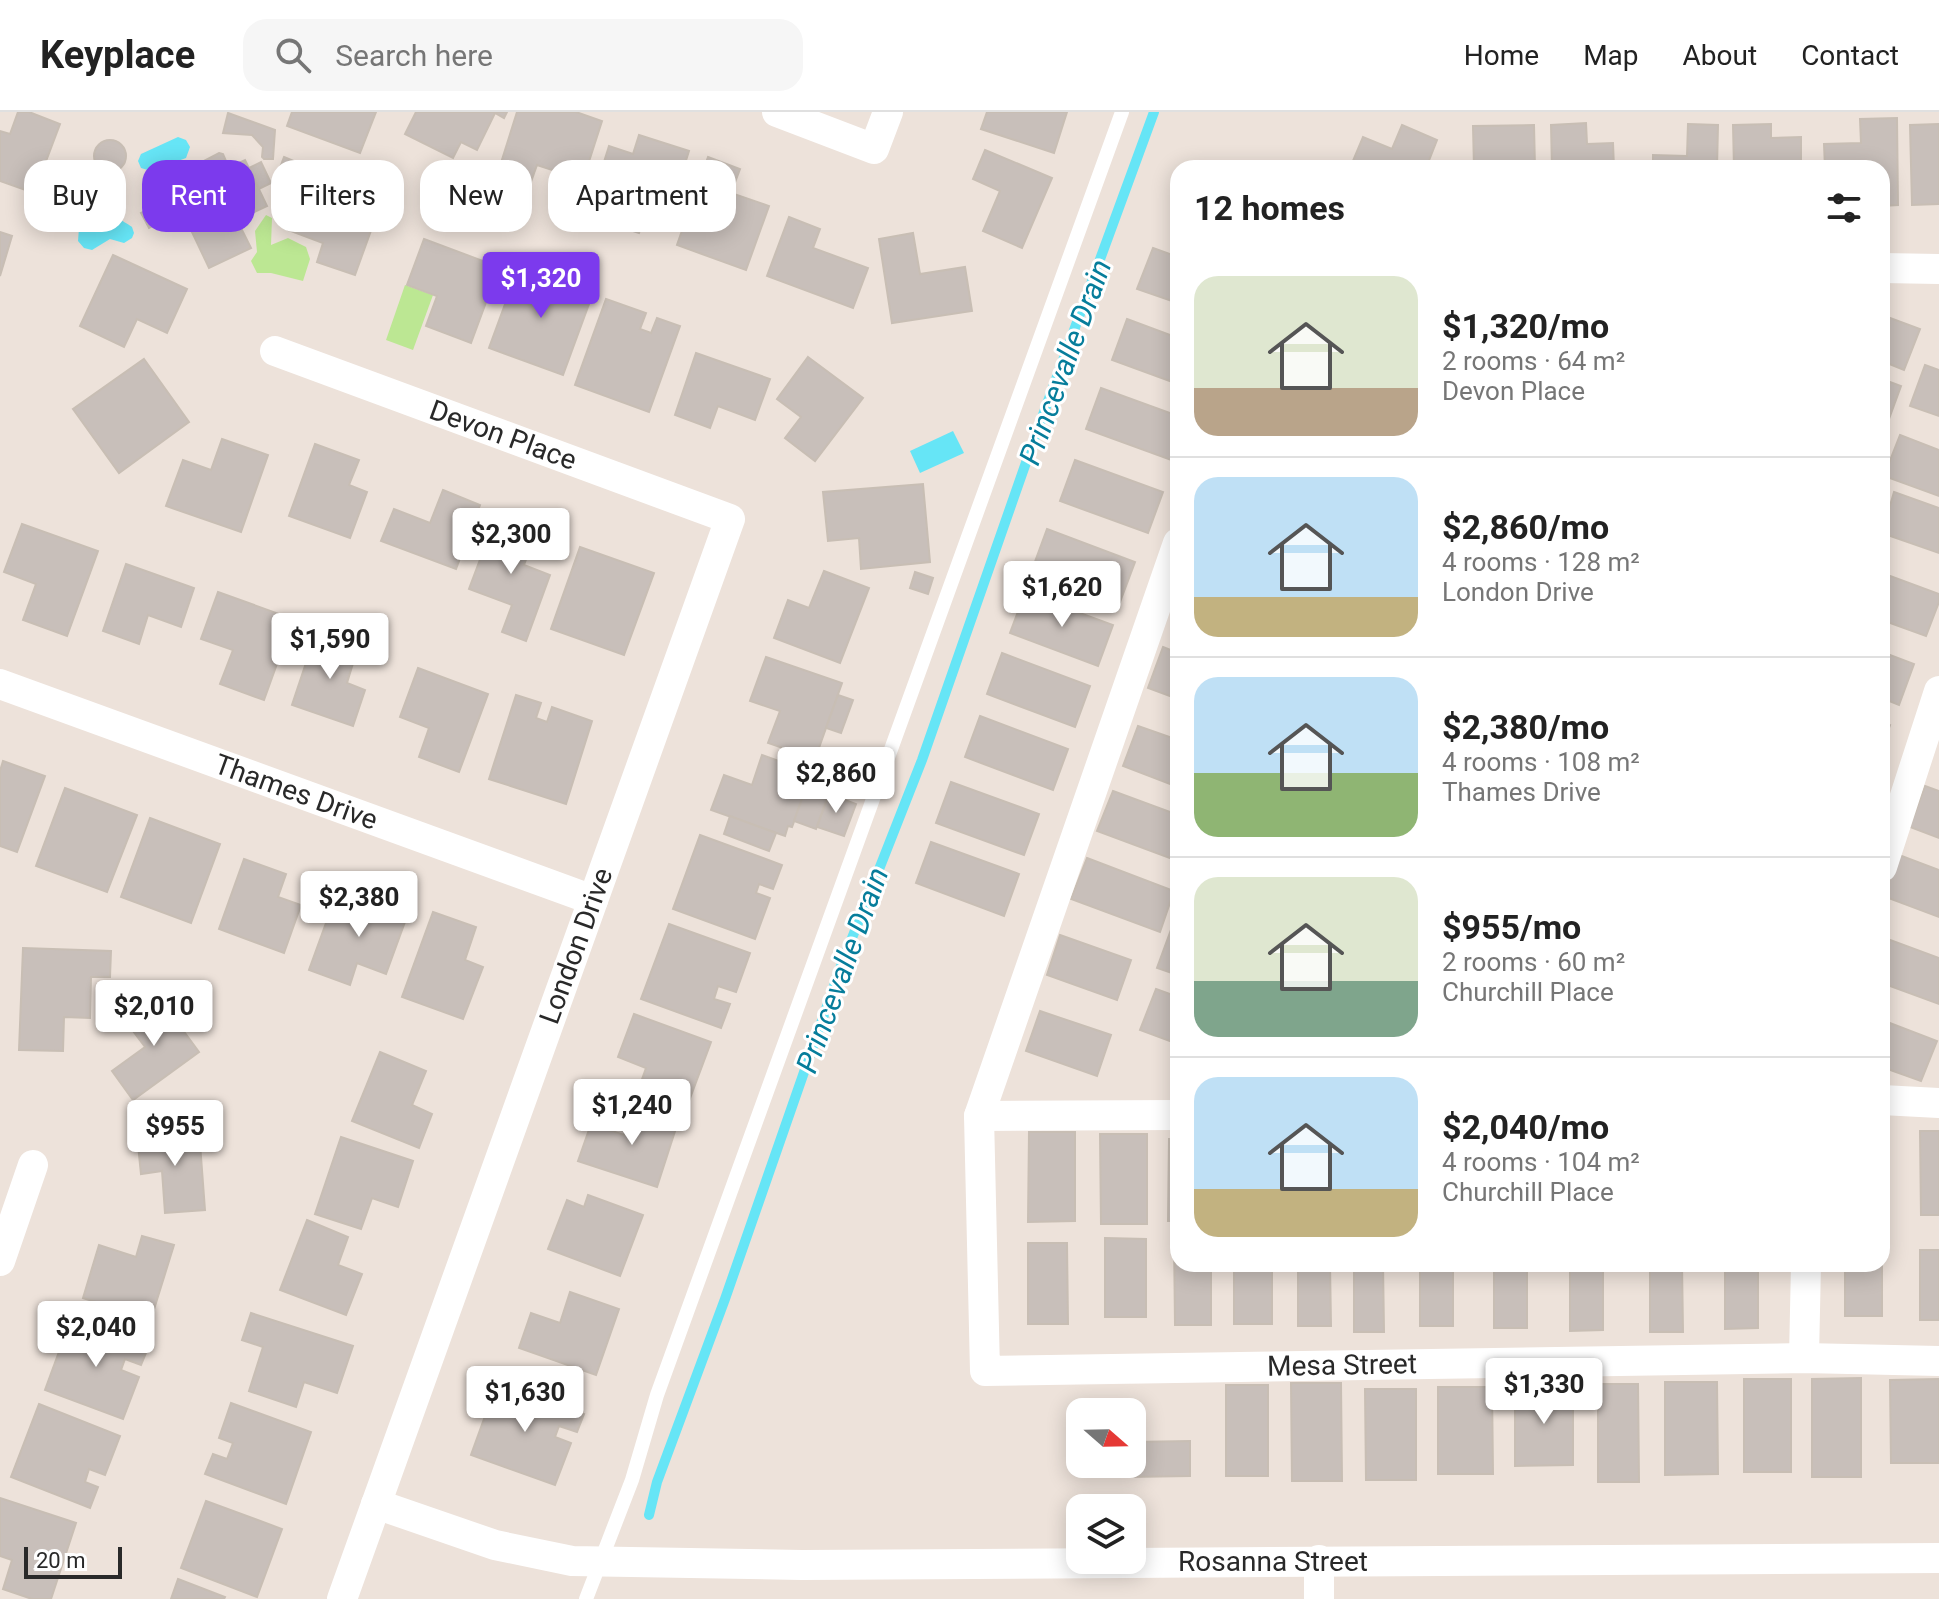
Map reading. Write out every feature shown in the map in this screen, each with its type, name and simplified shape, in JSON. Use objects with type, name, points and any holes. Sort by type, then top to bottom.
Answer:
[{"type":"street","points":[[777,112],[874,149],[888,112]]},
{"type":"street","points":[[1890,268],[1939,269]]},
{"type":"street","name":"Devon Place","points":[[275,351],[730,519]]},
{"type":"street","name":"London Drive","points":[[342,1599],[730,519]]},
{"type":"street","points":[[1170,566],[979,1116],[1170,1115]]},
{"type":"street","name":"Thames Drive","points":[[0,684],[593,900]]},
{"type":"street","points":[[1890,842],[1939,691]]},
{"type":"street","points":[[1890,1100],[1939,1103]]},
{"type":"street","name":"Mesa Street","points":[[979,1116],[985,1371],[1804,1358],[1939,1361]]},
{"type":"street","points":[[0,1261],[33,1165]]},
{"type":"street","points":[[1804,1358],[1806,1272]]},
{"type":"street","name":"Rosanna Street","points":[[376,1504],[495,1545],[572,1561],[818,1565],[1939,1558]]},
{"type":"street","points":[[1319,1560],[1319,1599]]},
{"type":"lane","points":[[586,1599],[632,1480],[657,1395],[1122,112]]},
{"type":"green space","points":[[266,215],[271,218],[271,245],[288,238],[306,247],[310,259],[303,281],[257,273],[251,261],[257,252],[255,231]]},
{"type":"green space","points":[[405,285],[433,295],[413,350],[386,340]]},
{"type":"water","points":[[178,137],[186,140],[190,147],[186,158],[142,160],[142,168],[138,161],[141,154]]},
{"type":"water","points":[[126,223],[134,233],[124,243],[110,239],[92,250],[84,248],[78,241],[79,232],[126,232]]},
{"type":"water","points":[[953,431],[964,453],[920,473],[910,451]]},
{"type":"building","points":[[18,112],[29,112],[60,124],[46,160],[24,160],[24,189],[0,181],[0,131],[10,134]]},
{"type":"building","points":[[292,112],[376,112],[360,153],[287,126]]},
{"type":"building","points":[[416,112],[507,112],[504,118],[495,113],[477,150],[461,142],[453,158],[405,134]]},
{"type":"building","points":[[517,112],[576,112],[602,121],[589,160],[548,160],[548,169],[537,165],[532,179],[532,160],[502,160]]},
{"type":"building","points":[[987,112],[1067,112],[1054,153],[981,129]]},
{"type":"building","points":[[228,113],[275,130],[273,159],[262,157],[263,147],[252,135],[223,133]]},
{"type":"building","points":[[1897,118],[1898,205],[1890,206],[1890,160],[1825,160],[1824,144],[1861,143],[1860,119]]},
{"type":"building","points":[[1586,123],[1587,144],[1613,143],[1614,160],[1552,160],[1551,125]]},
{"type":"building","points":[[1688,124],[1718,125],[1717,160],[1653,160],[1653,155],[1687,156]]},
{"type":"building","points":[[1771,124],[1771,138],[1801,137],[1801,160],[1734,160],[1733,125]]},
{"type":"building","points":[[1939,124],[1939,204],[1912,205],[1910,125]]},
{"type":"building","points":[[1402,125],[1437,140],[1429,160],[1353,160],[1363,137],[1392,149]]},
{"type":"building","points":[[1534,125],[1535,160],[1474,160],[1473,126]]},
{"type":"building","points":[[639,135],[689,151],[686,160],[605,160],[609,146],[633,154]]},
{"type":"building","points":[[104,141],[116,141],[125,150],[125,160],[95,160],[95,150]]},
{"type":"building","points":[[985,150],[1052,178],[1022,248],[983,231],[1000,191],[973,179]]},
{"type":"building","points":[[219,153],[226,160],[206,160]]},
{"type":"building","points":[[261,162],[271,183],[259,189],[255,181],[255,165]]},
{"type":"building","points":[[255,181],[267,206],[255,212]]},
{"type":"building","points":[[736,195],[769,206],[746,270],[677,245],[682,232],[736,232]]},
{"type":"building","points":[[789,217],[820,229],[813,248],[868,268],[853,308],[767,276]]},
{"type":"building","points":[[0,232],[12,236],[0,276]]},
{"type":"building","points":[[192,232],[243,232],[251,248],[209,268]]},
{"type":"building","points":[[293,232],[370,232],[355,275],[317,262],[323,243]]},
{"type":"building","points":[[913,233],[920,274],[965,267],[972,311],[892,323],[879,239]]},
{"type":"building","points":[[424,239],[499,267],[471,343],[426,326],[437,296],[407,285]]},
{"type":"building","points":[[1153,248],[1170,254],[1170,300],[1137,289]]},
{"type":"building","points":[[113,255],[187,289],[167,333],[137,319],[124,347],[80,326]]},
{"type":"building","points":[[519,266],[593,293],[563,375],[489,348]]},
{"type":"building","points":[[606,299],[646,313],[640,329],[651,333],[657,318],[680,326],[649,412],[575,385]]},
{"type":"building","points":[[1890,318],[1920,329],[1904,370],[1890,364]]},
{"type":"building","points":[[1127,319],[1170,335],[1170,381],[1112,360]]},
{"type":"building","points":[[696,353],[770,379],[755,420],[718,406],[710,428],[675,415]]},
{"type":"building","points":[[808,357],[863,398],[815,461],[785,438],[801,417],[777,399]]},
{"type":"building","points":[[144,359],[189,422],[119,473],[73,409]]},
{"type":"building","points":[[1925,365],[1939,370],[1939,416],[1910,406]]},
{"type":"building","points":[[1890,382],[1901,386],[1890,416]]},
{"type":"building","points":[[1101,388],[1170,413],[1170,460],[1086,429]]},
{"type":"building","points":[[1900,435],[1939,450],[1939,496],[1890,478],[1890,461]]},
{"type":"building","points":[[222,439],[268,455],[241,532],[166,506],[183,460],[211,470]]},
{"type":"building","points":[[315,444],[359,460],[349,485],[367,492],[350,538],[289,516]]},
{"type":"building","points":[[1075,460],[1163,492],[1148,533],[1060,501]]},
{"type":"building","points":[[923,484],[930,562],[861,569],[859,538],[828,541],[823,492]]},
{"type":"building","points":[[443,490],[480,505],[456,569],[381,541],[394,509],[430,523]]},
{"type":"building","points":[[1894,492],[1939,508],[1939,553],[1890,536],[1890,506]]},
{"type":"building","points":[[496,517],[536,532],[524,565],[550,575],[526,641],[502,632],[512,605],[469,589]]},
{"type":"building","points":[[22,524],[98,551],[67,636],[23,620],[36,584],[4,572]]},
{"type":"building","points":[[1047,529],[1135,562],[1120,602],[1032,570]]},
{"type":"building","points":[[580,547],[654,573],[624,655],[551,629]]},
{"type":"building","points":[[126,564],[194,588],[181,627],[148,615],[139,644],[103,631]]},
{"type":"building","points":[[824,571],[869,588],[840,663],[774,638],[788,600],[809,608]]},
{"type":"building","points":[[915,572],[933,578],[928,594],[910,588]]},
{"type":"building","points":[[1890,576],[1939,594],[1926,636],[1890,623]]},
{"type":"building","points":[[218,592],[293,619],[264,700],[220,684],[233,650],[201,639]]},
{"type":"building","points":[[1025,593],[1113,625],[1098,666],[1010,633]]},
{"type":"building","points":[[316,633],[358,647],[347,683],[365,690],[353,726],[292,705]]},
{"type":"building","points":[[1163,647],[1170,650],[1170,696],[1148,688]]},
{"type":"building","points":[[1002,653],[1090,686],[1075,727],[987,694]]},
{"type":"building","points":[[1890,655],[1914,664],[1899,705],[1890,701]]},
{"type":"building","points":[[766,657],[842,683],[815,759],[768,743],[780,711],[750,701]]},
{"type":"building","points":[[418,668],[488,694],[459,772],[419,757],[429,728],[400,717]]},
{"type":"building","points":[[516,695],[541,703],[536,718],[547,722],[552,707],[592,721],[566,804],[489,779]]},
{"type":"building","points":[[838,695],[853,700],[841,733],[826,728]]},
{"type":"building","points":[[980,716],[1068,749],[1053,790],[965,757]]},
{"type":"building","points":[[1138,726],[1170,737],[1170,784],[1123,766]]},
{"type":"building","points":[[817,753],[830,758],[828,766],[814,761]]},
{"type":"building","points":[[762,755],[812,773],[792,827],[788,826],[785,836],[711,810],[724,775],[752,785]]},
{"type":"building","points":[[3,761],[45,776],[17,852],[0,846],[0,771]]},
{"type":"building","points":[[808,782],[830,790],[816,829],[794,821]]},
{"type":"building","points":[[951,782],[1039,814],[1024,855],[936,823]]},
{"type":"building","points":[[1925,786],[1939,791],[1939,838],[1910,827]]},
{"type":"building","points":[[65,788],[137,815],[107,892],[36,866]]},
{"type":"building","points":[[1113,791],[1170,812],[1170,858],[1097,831]]},
{"type":"building","points":[[829,794],[856,804],[844,836],[817,827]]},
{"type":"building","points":[[730,816],[776,833],[769,851],[724,834]]},
{"type":"building","points":[[150,818],[220,844],[191,923],[121,897]]},
{"type":"building","points":[[700,835],[782,865],[773,889],[759,884],[756,893],[770,898],[755,939],[673,909]]},
{"type":"building","points":[[931,842],[1019,874],[1004,916],[916,883]]},
{"type":"building","points":[[1899,855],[1939,870],[1939,917],[1890,899],[1890,878]]},
{"type":"building","points":[[1087,858],[1170,889],[1170,903],[1160,932],[1071,899]]},
{"type":"building","points":[[244,859],[286,874],[278,897],[301,905],[284,953],[219,929]]},
{"type":"building","points":[[378,896],[410,908],[386,974],[357,963],[350,985],[309,970],[334,901],[371,914]]},
{"type":"building","points":[[433,912],[476,927],[465,960],[483,967],[463,1019],[402,997]]},
{"type":"building","points":[[669,924],[750,953],[736,992],[718,986],[714,999],[730,1004],[721,1028],[641,999]]},
{"type":"building","points":[[1170,932],[1170,972],[1157,968]]},
{"type":"building","points":[[1060,935],[1131,960],[1117,1000],[1047,975]]},
{"type":"building","points":[[1890,940],[1939,958],[1939,1004],[1890,986]]},
{"type":"building","points":[[23,948],[111,951],[110,977],[91,977],[90,1018],[64,1017],[63,1051],[19,1050]]},
{"type":"building","points":[[1156,989],[1170,994],[1170,1041],[1140,1030]]},
{"type":"building","points":[[157,995],[199,1052],[133,1100],[112,1071],[145,1047],[124,1019]]},
{"type":"building","points":[[1040,1011],[1111,1035],[1097,1076],[1026,1051]]},
{"type":"building","points":[[634,1014],[711,1042],[683,1117],[635,1099],[646,1068],[618,1057]]},
{"type":"building","points":[[1890,1023],[1937,1041],[1921,1081],[1890,1070]]},
{"type":"building","points":[[380,1052],[426,1071],[412,1105],[432,1114],[419,1148],[352,1121]]},
{"type":"building","points":[[633,1107],[678,1122],[657,1187],[578,1161],[591,1124],[624,1135]]},
{"type":"building","points":[[199,1130],[205,1210],[165,1213],[162,1171],[141,1174],[137,1135]]},
{"type":"building","points":[[1920,1131],[1939,1131],[1939,1215],[1921,1215]]},
{"type":"building","points":[[1029,1132],[1075,1132],[1075,1221],[1028,1222]]},
{"type":"building","points":[[1100,1134],[1147,1134],[1147,1224],[1101,1224]]},
{"type":"building","points":[[341,1137],[413,1161],[398,1207],[372,1198],[361,1229],[315,1214]]},
{"type":"building","points":[[1169,1139],[1170,1139],[1170,1221]]},
{"type":"building","points":[[588,1195],[643,1215],[620,1276],[548,1249],[567,1200],[584,1207]]},
{"type":"building","points":[[307,1220],[348,1237],[338,1265],[362,1274],[346,1315],[280,1290]]},
{"type":"building","points":[[142,1236],[174,1245],[151,1319],[83,1298],[99,1245],[136,1257]]},
{"type":"building","points":[[1105,1238],[1146,1239],[1146,1317],[1105,1317]]},
{"type":"building","points":[[1028,1243],[1067,1243],[1068,1324],[1028,1324]]},
{"type":"building","points":[[1920,1250],[1939,1250],[1939,1320],[1920,1320]]},
{"type":"building","points":[[1174,1272],[1211,1272],[1211,1325],[1175,1325]]},
{"type":"building","points":[[1234,1272],[1272,1272],[1272,1324],[1234,1324]]},
{"type":"building","points":[[1298,1272],[1330,1272],[1331,1326],[1298,1326]]},
{"type":"building","points":[[1354,1272],[1383,1272],[1384,1332],[1354,1332]]},
{"type":"building","points":[[1420,1272],[1453,1272],[1453,1326],[1420,1326]]},
{"type":"building","points":[[1494,1272],[1527,1272],[1527,1328],[1494,1328]]},
{"type":"building","points":[[1570,1272],[1603,1272],[1603,1330],[1570,1331]]},
{"type":"building","points":[[1650,1272],[1682,1272],[1683,1332],[1650,1332]]},
{"type":"building","points":[[1725,1272],[1758,1272],[1758,1328],[1725,1329]]},
{"type":"building","points":[[1845,1272],[1882,1272],[1882,1316],[1845,1316]]},
{"type":"building","points":[[570,1292],[619,1309],[596,1375],[519,1348],[531,1313],[560,1323]]},
{"type":"building","points":[[251,1313],[353,1346],[337,1393],[304,1382],[296,1407],[249,1391],[263,1347],[242,1340]]},
{"type":"building","points":[[71,1319],[148,1348],[141,1365],[125,1359],[121,1370],[139,1377],[123,1419],[45,1390]]},
{"type":"building","points":[[1861,1378],[1861,1477],[1812,1477],[1812,1379]]},
{"type":"building","points":[[1744,1379],[1791,1379],[1791,1472],[1744,1472]]},
{"type":"building","points":[[1939,1379],[1939,1463],[1891,1463],[1890,1380]]},
{"type":"building","points":[[1665,1382],[1717,1382],[1718,1474],[1665,1475]]},
{"type":"building","points":[[497,1383],[584,1414],[577,1432],[559,1426],[555,1437],[571,1443],[555,1485],[471,1455]]},
{"type":"building","points":[[1291,1383],[1341,1383],[1342,1481],[1292,1481]]},
{"type":"building","points":[[1598,1384],[1638,1384],[1639,1482],[1598,1482]]},
{"type":"building","points":[[1226,1385],[1268,1385],[1268,1476],[1226,1476]]},
{"type":"building","points":[[1573,1385],[1573,1465],[1515,1466],[1515,1386]]},
{"type":"building","points":[[1438,1387],[1492,1387],[1493,1474],[1438,1474]]},
{"type":"building","points":[[1365,1389],[1416,1389],[1416,1480],[1366,1480]]},
{"type":"building","points":[[231,1403],[311,1432],[286,1504],[205,1474],[213,1454],[227,1459],[233,1443],[219,1438]]},
{"type":"building","points":[[39,1404],[120,1436],[105,1475],[89,1469],[85,1482],[98,1487],[90,1508],[11,1477]]},
{"type":"building","points":[[1190,1441],[1190,1476],[1146,1477],[1146,1442]]},
{"type":"building","points":[[0,1498],[76,1523],[51,1599],[32,1599],[3,1589],[12,1560],[0,1556]]},
{"type":"building","points":[[206,1501],[282,1529],[257,1597],[181,1568]]},
{"type":"building","points":[[178,1579],[225,1597],[171,1599]]},
{"type":"waterway","name":"Princevalle Drain","points":[[649,1515],[657,1482],[725,1299],[841,966],[922,760],[1036,434],[1154,112]]}]
